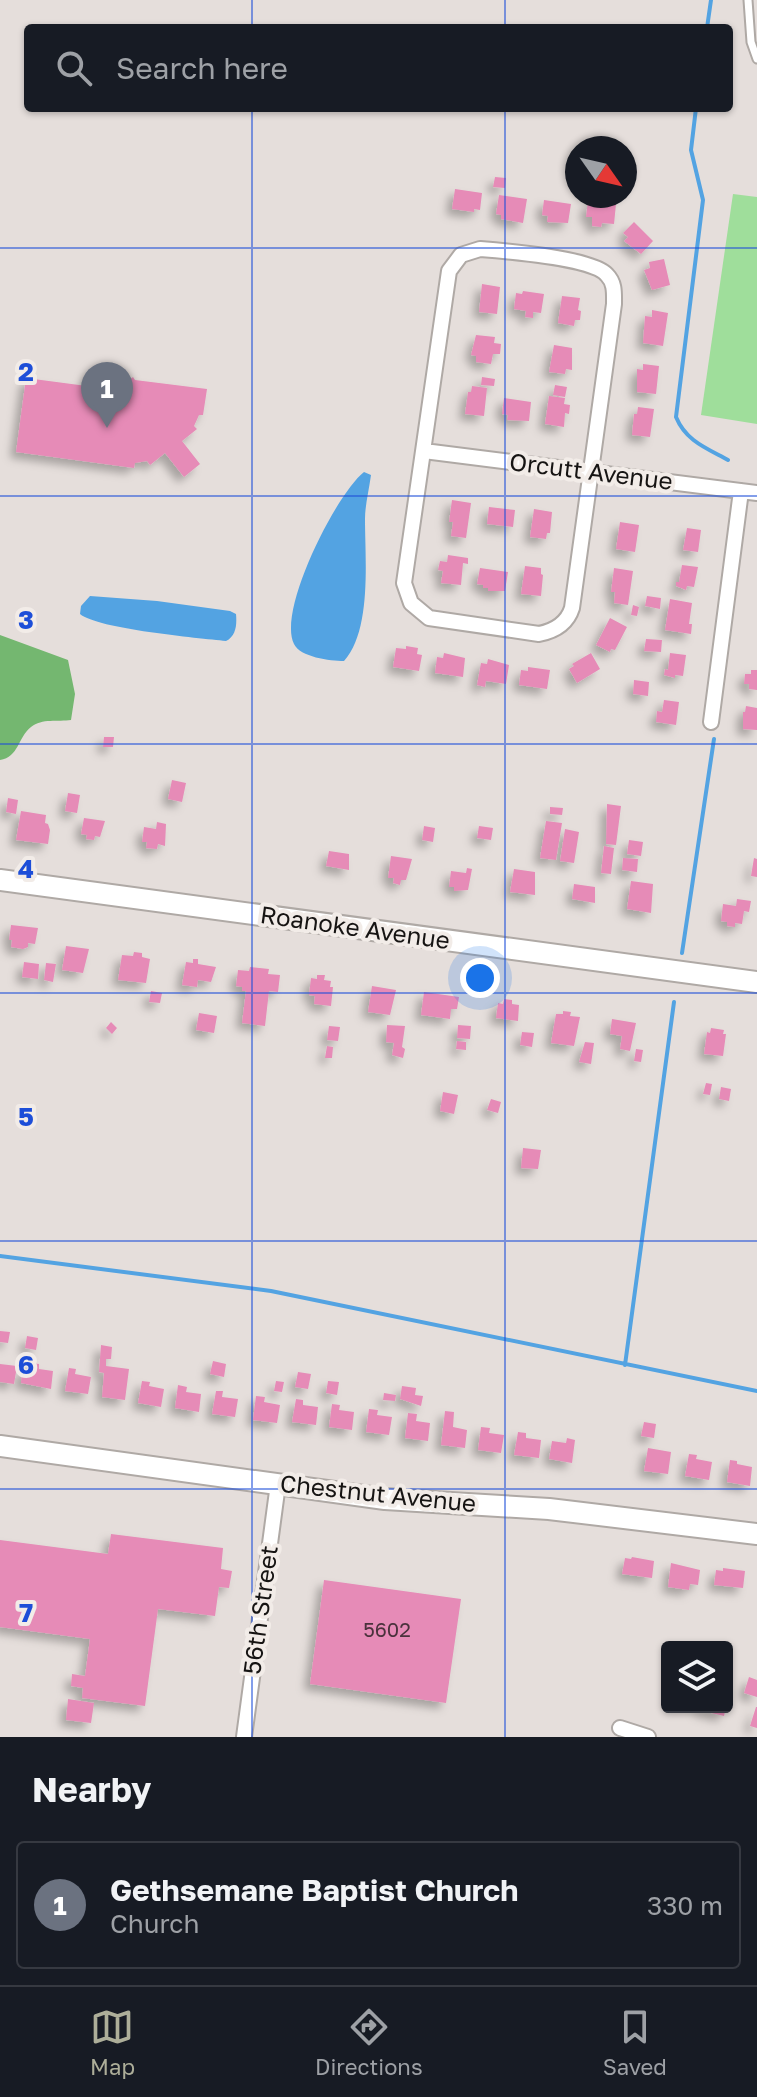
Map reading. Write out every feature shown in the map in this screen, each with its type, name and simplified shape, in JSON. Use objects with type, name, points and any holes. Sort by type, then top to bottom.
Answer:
[{"type":"street","points":[[470,251],[497,251],[593,265],[610,277],[614,304],[592,472],[574,598],[570,616],[564,623],[539,634],[440,622],[419,612],[407,595],[404,583],[449,271],[461,255],[470,251]]},
{"type":"street","name":"Orcutt Avenue","points":[[424,451],[757,493]]},
{"type":"street","points":[[711,722],[741,491]]},
{"type":"street","name":"Roanoke Avenue","points":[[0,880],[757,982]]},
{"type":"street","name":"Chestnut Avenue","points":[[0,1446],[403,1501],[549,1509],[757,1534]]},
{"type":"street","name":"56th Street","points":[[244,1737],[278,1484]]},
{"type":"street","points":[[620,1728],[648,1737]]},
{"type":"lane","points":[[748,0],[751,42],[757,59]]},
{"type":"green space","points":[[733,194],[757,197],[757,424],[701,415]]},
{"type":"green space","points":[[0,635],[68,660],[75,694],[71,720],[35,724],[15,751],[0,760]]},
{"type":"water","points":[[364,472],[371,475],[365,514],[365,593],[359,631],[344,661],[316,657],[302,652],[294,644],[291,628],[294,606],[301,581],[325,527],[352,484]]},
{"type":"water","points":[[90,596],[230,611],[236,614],[235,630],[226,641],[106,624],[80,614],[81,606]]},
{"type":"building","points":[[495,177],[506,178],[505,188],[493,187]]},
{"type":"building","points":[[455,189],[482,193],[480,210],[452,209]]},
{"type":"building","points":[[499,195],[527,199],[523,223],[501,219],[501,215],[496,214]]},
{"type":"building","points":[[544,200],[565,203],[565,208],[570,208],[568,223],[547,222],[548,216],[542,215]]},
{"type":"building","points":[[587,208],[616,208],[614,224],[592,226],[592,217],[586,217]]},
{"type":"building","points":[[634,222],[653,241],[641,254],[624,241],[628,237],[623,233]]},
{"type":"building","points":[[664,259],[670,285],[652,290],[644,270],[650,268],[649,262]]},
{"type":"building","points":[[482,284],[500,287],[497,314],[479,312]]},
{"type":"building","points":[[523,291],[544,294],[541,313],[533,312],[533,318],[525,317],[526,311],[514,309],[516,293],[522,294]]},
{"type":"building","points":[[562,296],[580,298],[580,320],[575,320],[574,326],[558,323]]},
{"type":"building","points":[[652,310],[668,313],[663,346],[643,343],[645,316],[652,317]]},
{"type":"building","points":[[476,335],[495,337],[494,343],[501,344],[500,354],[493,354],[491,364],[476,362],[476,356],[471,355]]},
{"type":"building","points":[[554,345],[572,348],[572,370],[566,369],[565,374],[549,372]]},
{"type":"building","points":[[643,364],[659,366],[656,394],[637,392],[637,369],[643,370]]},
{"type":"building","points":[[133,377],[135,380],[207,389],[203,415],[199,415],[194,426],[197,429],[182,441],[200,464],[184,477],[165,453],[150,465],[147,461],[135,463],[134,468],[16,452],[26,378],[117,390]]},
{"type":"building","points":[[482,377],[495,379],[494,386],[481,385]]},
{"type":"building","points":[[555,385],[567,387],[565,397],[553,395]]},
{"type":"building","points":[[472,386],[487,388],[484,416],[465,414],[468,392],[471,392]]},
{"type":"building","points":[[549,396],[565,398],[564,404],[570,405],[569,414],[565,413],[564,427],[545,424]]},
{"type":"building","points":[[504,398],[531,402],[529,421],[507,420],[508,415],[502,414]]},
{"type":"building","points":[[638,407],[654,409],[650,437],[632,435],[634,414],[637,414]]},
{"type":"building","points":[[452,500],[471,503],[466,538],[451,536]]},
{"type":"building","points":[[489,507],[515,510],[513,527],[487,524]]},
{"type":"building","points":[[534,509],[552,512],[550,533],[547,533],[546,539],[530,537]]},
{"type":"building","points":[[620,522],[639,525],[635,552],[616,549]]},
{"type":"building","points":[[687,528],[701,530],[698,552],[683,550]]},
{"type":"building","points":[[448,555],[468,558],[468,564],[463,563],[461,585],[441,583],[443,571],[438,570],[440,561],[447,562]]},
{"type":"building","points":[[682,565],[698,567],[694,587],[687,586],[686,590],[676,586]]},
{"type":"building","points":[[525,566],[541,568],[541,596],[521,594]]},
{"type":"building","points":[[480,568],[508,572],[505,591],[488,591],[488,588],[477,584]]},
{"type":"building","points":[[614,568],[633,571],[628,605],[614,603],[615,592],[611,592]]},
{"type":"building","points":[[647,596],[661,598],[660,609],[645,606]]},
{"type":"building","points":[[670,599],[692,603],[691,634],[665,630]]},
{"type":"building","points":[[633,605],[639,607],[637,616],[631,615]]},
{"type":"building","points":[[610,618],[627,627],[615,650],[611,649],[610,652],[596,645]]},
{"type":"building","points":[[646,639],[662,640],[661,652],[644,651]]},
{"type":"building","points":[[406,646],[418,648],[417,654],[422,655],[419,671],[393,667],[396,648],[406,649]]},
{"type":"building","points":[[444,653],[465,658],[463,677],[435,673],[437,657],[443,658]]},
{"type":"building","points":[[591,653],[600,669],[577,683],[569,669]]},
{"type":"building","points":[[670,653],[686,655],[683,676],[675,675],[675,678],[664,675],[665,669],[668,670]]},
{"type":"building","points":[[488,659],[509,665],[506,684],[486,681],[485,687],[477,685],[481,663],[487,664]]},
{"type":"building","points":[[528,667],[550,670],[547,689],[519,685],[521,670],[528,671]]},
{"type":"building","points":[[751,670],[757,670],[757,690],[749,689],[749,684],[744,684],[745,674],[751,674]]},
{"type":"building","points":[[634,680],[649,682],[648,696],[633,694]]},
{"type":"building","points":[[664,700],[679,702],[676,725],[656,722],[657,711],[662,712]]},
{"type":"building","points":[[746,706],[757,708],[757,730],[743,729]]},
{"type":"building","points":[[104,737],[114,737],[113,747],[103,747]]},
{"type":"building","points":[[172,780],[186,783],[182,802],[168,799]]},
{"type":"building","points":[[68,793],[80,795],[77,813],[65,811]]},
{"type":"building","points":[[8,798],[18,800],[16,814],[6,812]]},
{"type":"building","points":[[607,804],[621,806],[616,845],[606,844]]},
{"type":"building","points":[[550,807],[563,808],[562,815],[550,814]]},
{"type":"building","points":[[21,811],[46,815],[45,823],[50,830],[48,844],[16,840]]},
{"type":"building","points":[[84,818],[105,821],[100,837],[86,839],[87,835],[81,834]]},
{"type":"building","points":[[546,821],[562,823],[556,860],[540,858]]},
{"type":"building","points":[[157,822],[166,824],[165,846],[158,844],[157,849],[146,848],[147,842],[142,842],[144,827],[156,829]]},
{"type":"building","points":[[424,826],[435,828],[433,842],[422,840]]},
{"type":"building","points":[[479,826],[493,828],[491,840],[477,838]]},
{"type":"building","points":[[565,829],[579,832],[574,863],[560,861]]},
{"type":"building","points":[[629,840],[643,842],[641,856],[627,854]]},
{"type":"building","points":[[604,846],[614,848],[611,874],[601,873]]},
{"type":"building","points":[[329,851],[349,854],[349,870],[326,866]]},
{"type":"building","points":[[391,856],[412,859],[406,880],[401,880],[400,885],[393,883],[394,878],[388,878]]},
{"type":"building","points":[[623,858],[638,859],[637,872],[622,870]]},
{"type":"building","points":[[754,858],[757,859],[757,877],[751,876]]},
{"type":"building","points":[[467,868],[472,869],[468,890],[454,891],[454,887],[449,887],[451,871],[466,873]]},
{"type":"building","points":[[514,869],[535,872],[535,895],[510,892]]},
{"type":"building","points":[[631,881],[653,884],[651,913],[627,909]]},
{"type":"building","points":[[574,884],[595,887],[595,903],[572,899]]},
{"type":"building","points":[[737,899],[751,901],[749,912],[744,911],[742,924],[727,926],[727,922],[721,921],[723,904],[736,906]]},
{"type":"building","points":[[11,925],[38,928],[35,944],[28,943],[28,947],[23,949],[11,947]]},
{"type":"building","points":[[66,946],[89,949],[83,973],[62,970]]},
{"type":"building","points":[[134,952],[150,959],[146,983],[118,980],[122,955],[133,956]]},
{"type":"building","points":[[193,959],[198,959],[198,964],[216,967],[211,982],[198,980],[197,987],[182,985],[186,962],[193,963]]},
{"type":"building","points":[[24,962],[39,964],[38,979],[22,977]]},
{"type":"building","points":[[46,963],[56,964],[53,982],[44,980]]},
{"type":"building","points":[[250,967],[269,969],[268,974],[280,975],[278,992],[269,991],[265,1026],[242,1023],[246,991],[236,986],[238,970],[249,971]]},
{"type":"building","points":[[317,975],[325,975],[324,980],[331,981],[331,1006],[314,1004],[315,996],[309,995],[311,978],[317,979]]},
{"type":"building","points":[[372,986],[396,990],[390,1015],[368,1012]]},
{"type":"building","points":[[151,991],[162,993],[160,1003],[149,1002]]},
{"type":"building","points":[[424,992],[459,997],[457,1009],[451,1009],[450,1019],[421,1015]]},
{"type":"building","points":[[504,999],[519,1005],[518,1021],[496,1018],[498,1003],[503,1004]]},
{"type":"building","points":[[563,1011],[580,1017],[574,1046],[551,1043],[556,1014],[563,1014]]},
{"type":"building","points":[[199,1013],[217,1016],[214,1033],[196,1030]]},
{"type":"building","points":[[612,1019],[636,1023],[630,1051],[620,1049],[622,1036],[610,1034]]},
{"type":"building","points":[[111,1022],[117,1028],[112,1034],[106,1028]]},
{"type":"building","points":[[387,1025],[405,1026],[403,1058],[392,1055],[394,1043],[386,1042]]},
{"type":"building","points":[[458,1025],[471,1026],[470,1039],[457,1038]]},
{"type":"building","points":[[329,1026],[340,1027],[338,1041],[327,1040]]},
{"type":"building","points":[[711,1028],[724,1030],[723,1034],[726,1034],[723,1056],[704,1054],[707,1032],[710,1033]]},
{"type":"building","points":[[522,1032],[534,1033],[532,1047],[520,1045]]},
{"type":"building","points":[[457,1041],[466,1042],[466,1050],[456,1049]]},
{"type":"building","points":[[585,1042],[594,1043],[591,1064],[579,1062]]},
{"type":"building","points":[[327,1046],[333,1047],[332,1058],[325,1058]]},
{"type":"building","points":[[636,1049],[643,1050],[641,1062],[634,1061]]},
{"type":"building","points":[[706,1083],[712,1084],[710,1095],[703,1094]]},
{"type":"building","points":[[721,1087],[731,1089],[729,1101],[719,1099]]},
{"type":"building","points":[[443,1092],[458,1095],[454,1114],[440,1111]]},
{"type":"building","points":[[491,1099],[501,1102],[498,1113],[487,1110]]},
{"type":"building","points":[[523,1148],[541,1150],[538,1169],[521,1168]]},
{"type":"building","points":[[0,1331],[10,1332],[8,1343],[0,1342]]},
{"type":"building","points":[[27,1336],[38,1338],[36,1350],[25,1348]]},
{"type":"building","points":[[101,1345],[112,1347],[111,1359],[106,1359],[106,1366],[129,1369],[125,1400],[102,1397],[104,1373],[99,1372]]},
{"type":"building","points":[[213,1361],[226,1364],[224,1377],[210,1374]]},
{"type":"building","points":[[31,1363],[39,1364],[39,1369],[53,1371],[51,1389],[21,1383],[22,1369],[30,1370]]},
{"type":"building","points":[[0,1364],[17,1366],[14,1384],[0,1382]]},
{"type":"building","points":[[69,1368],[76,1369],[75,1374],[91,1377],[88,1394],[65,1391]]},
{"type":"building","points":[[298,1372],[311,1374],[308,1389],[295,1387]]},
{"type":"building","points":[[142,1381],[164,1389],[161,1407],[138,1403]]},
{"type":"building","points":[[276,1381],[284,1382],[282,1392],[274,1391]]},
{"type":"building","points":[[328,1381],[339,1382],[337,1395],[326,1393]]},
{"type":"building","points":[[178,1385],[187,1387],[186,1392],[201,1394],[199,1412],[175,1408]]},
{"type":"building","points":[[402,1386],[416,1388],[415,1395],[423,1396],[421,1406],[400,1399]]},
{"type":"building","points":[[216,1391],[223,1391],[222,1397],[238,1399],[235,1417],[212,1414]]},
{"type":"building","points":[[384,1393],[396,1395],[395,1401],[383,1400]]},
{"type":"building","points":[[256,1396],[265,1397],[264,1402],[280,1405],[277,1423],[253,1420]]},
{"type":"building","points":[[296,1399],[303,1400],[303,1405],[318,1407],[316,1425],[292,1422]]},
{"type":"building","points":[[332,1404],[340,1405],[339,1410],[354,1412],[352,1430],[329,1427]]},
{"type":"building","points":[[369,1409],[378,1410],[377,1415],[392,1417],[389,1435],[366,1432]]},
{"type":"building","points":[[445,1411],[454,1412],[453,1427],[467,1430],[465,1448],[441,1445]]},
{"type":"building","points":[[408,1413],[417,1414],[416,1421],[430,1423],[428,1441],[405,1438]]},
{"type":"building","points":[[644,1422],[656,1424],[654,1438],[641,1436]]},
{"type":"building","points":[[481,1427],[490,1428],[489,1433],[504,1435],[501,1453],[478,1450]]},
{"type":"building","points":[[518,1432],[526,1433],[526,1438],[541,1440],[539,1458],[514,1455]]},
{"type":"building","points":[[567,1438],[575,1440],[572,1463],[549,1459],[552,1441],[566,1443]]},
{"type":"building","points":[[648,1448],[671,1452],[668,1474],[644,1471]]},
{"type":"building","points":[[689,1454],[697,1455],[696,1459],[712,1462],[709,1480],[685,1476]]},
{"type":"building","points":[[730,1460],[752,1467],[750,1486],[727,1482]]},
{"type":"building","points":[[111,1534],[223,1548],[221,1569],[232,1571],[229,1588],[219,1587],[215,1616],[158,1609],[145,1706],[82,1698],[83,1688],[71,1686],[72,1674],[85,1676],[90,1639],[0,1627],[0,1540],[108,1554]]},
{"type":"building","points":[[625,1558],[654,1561],[652,1578],[622,1574]]},
{"type":"building","points":[[671,1563],[700,1570],[698,1585],[690,1584],[689,1590],[668,1587]]},
{"type":"building","points":[[723,1568],[745,1571],[743,1588],[714,1585],[716,1570],[723,1571]]},
{"type":"building","points":[[324,1580],[461,1599],[446,1703],[310,1684]]},
{"type":"building","points":[[749,1677],[757,1680],[757,1697],[744,1693]]},
{"type":"building","points":[[68,1699],[94,1703],[91,1723],[66,1720]]},
{"type":"building","points":[[757,1707],[757,1728],[750,1726]]},
{"type":"waterway","points":[[708,24],[711,0]]},
{"type":"waterway","points":[[696,112],[691,150],[703,200],[676,417],[691,438],[728,460]]},
{"type":"waterway","points":[[682,953],[714,739]]},
{"type":"waterway","points":[[625,1365],[674,1002]]},
{"type":"waterway","points":[[0,1256],[271,1291],[757,1391]]},
{"type":"place","name":"Gethsemane Baptist Church","points":[[107,428]]}]
